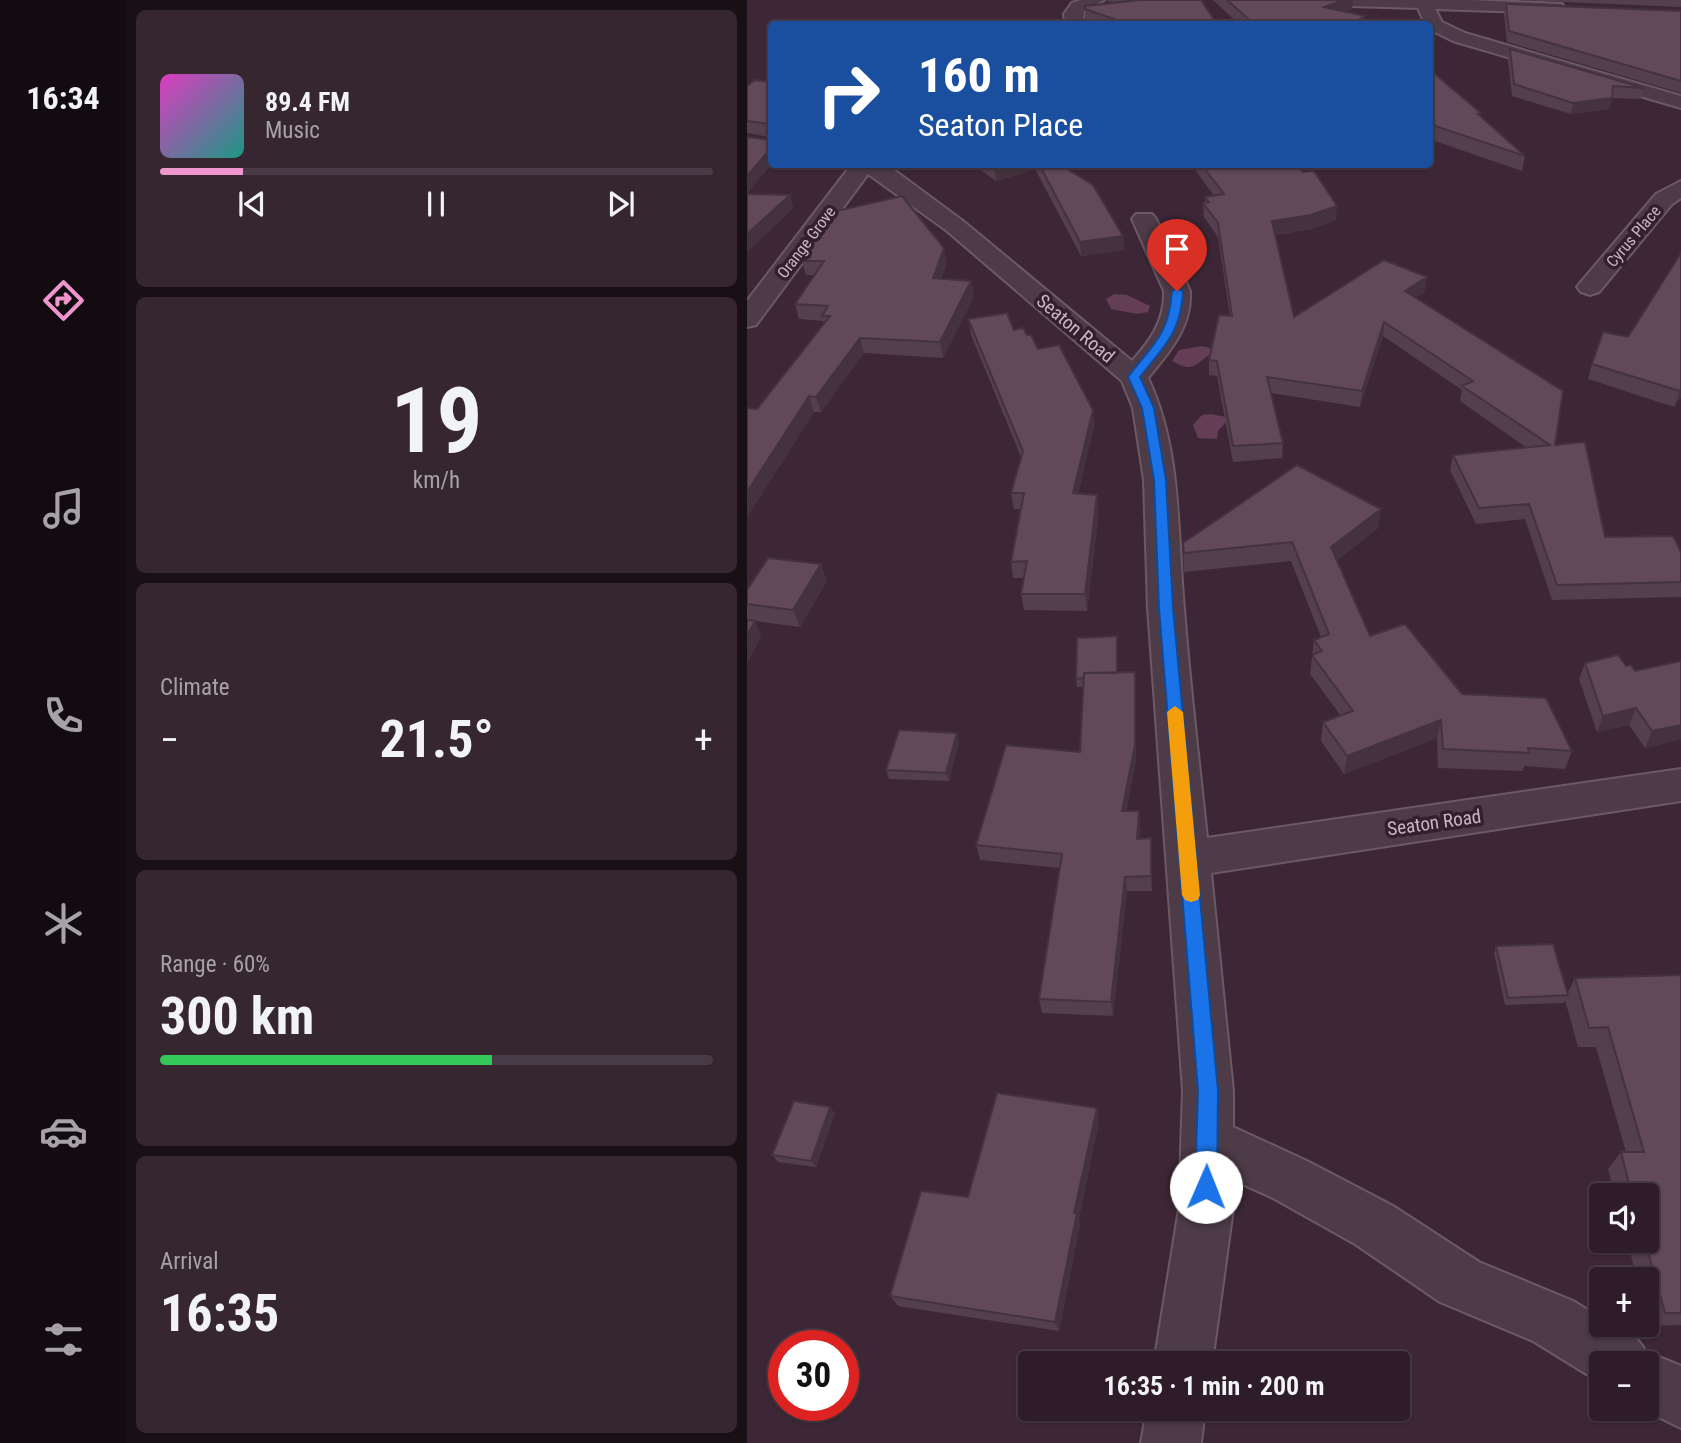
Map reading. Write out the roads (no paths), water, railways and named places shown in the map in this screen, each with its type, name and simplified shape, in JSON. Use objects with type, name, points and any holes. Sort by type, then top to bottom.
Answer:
[{"type":"street","points":[[1074,21],[1075,10],[1096,0]]},
{"type":"street","points":[[1320,0],[1426,4],[1460,2],[1572,9]]},
{"type":"street","points":[[1426,4],[1429,21]]},
{"type":"street","points":[[1433,23],[1459,37],[1681,102]]},
{"type":"street","name":"Orange Grove","points":[[747,319],[862,168]]},
{"type":"street","name":"Seaton Road","points":[[874,168],[955,226],[1134,377],[1148,408],[1160,480],[1166,608],[1208,1091],[1206,1209],[1185,1351]]},
{"type":"street","name":"Cyrus Place","points":[[1590,287],[1664,199],[1681,188]]},
{"type":"street","points":[[1134,377],[1168,333],[1179,302],[1177,291],[1144,219]]},
{"type":"street","name":"Seaton Road","points":[[1188,859],[1681,785]]},
{"type":"street","points":[[1207,1142],[1291,1180],[1375,1225],[1460,1282],[1553,1321],[1602,1351]]},
{"type":"street","points":[[1659,1386],[1681,1399]]},
{"type":"street","points":[[1171,1443],[1174,1421]]}]
